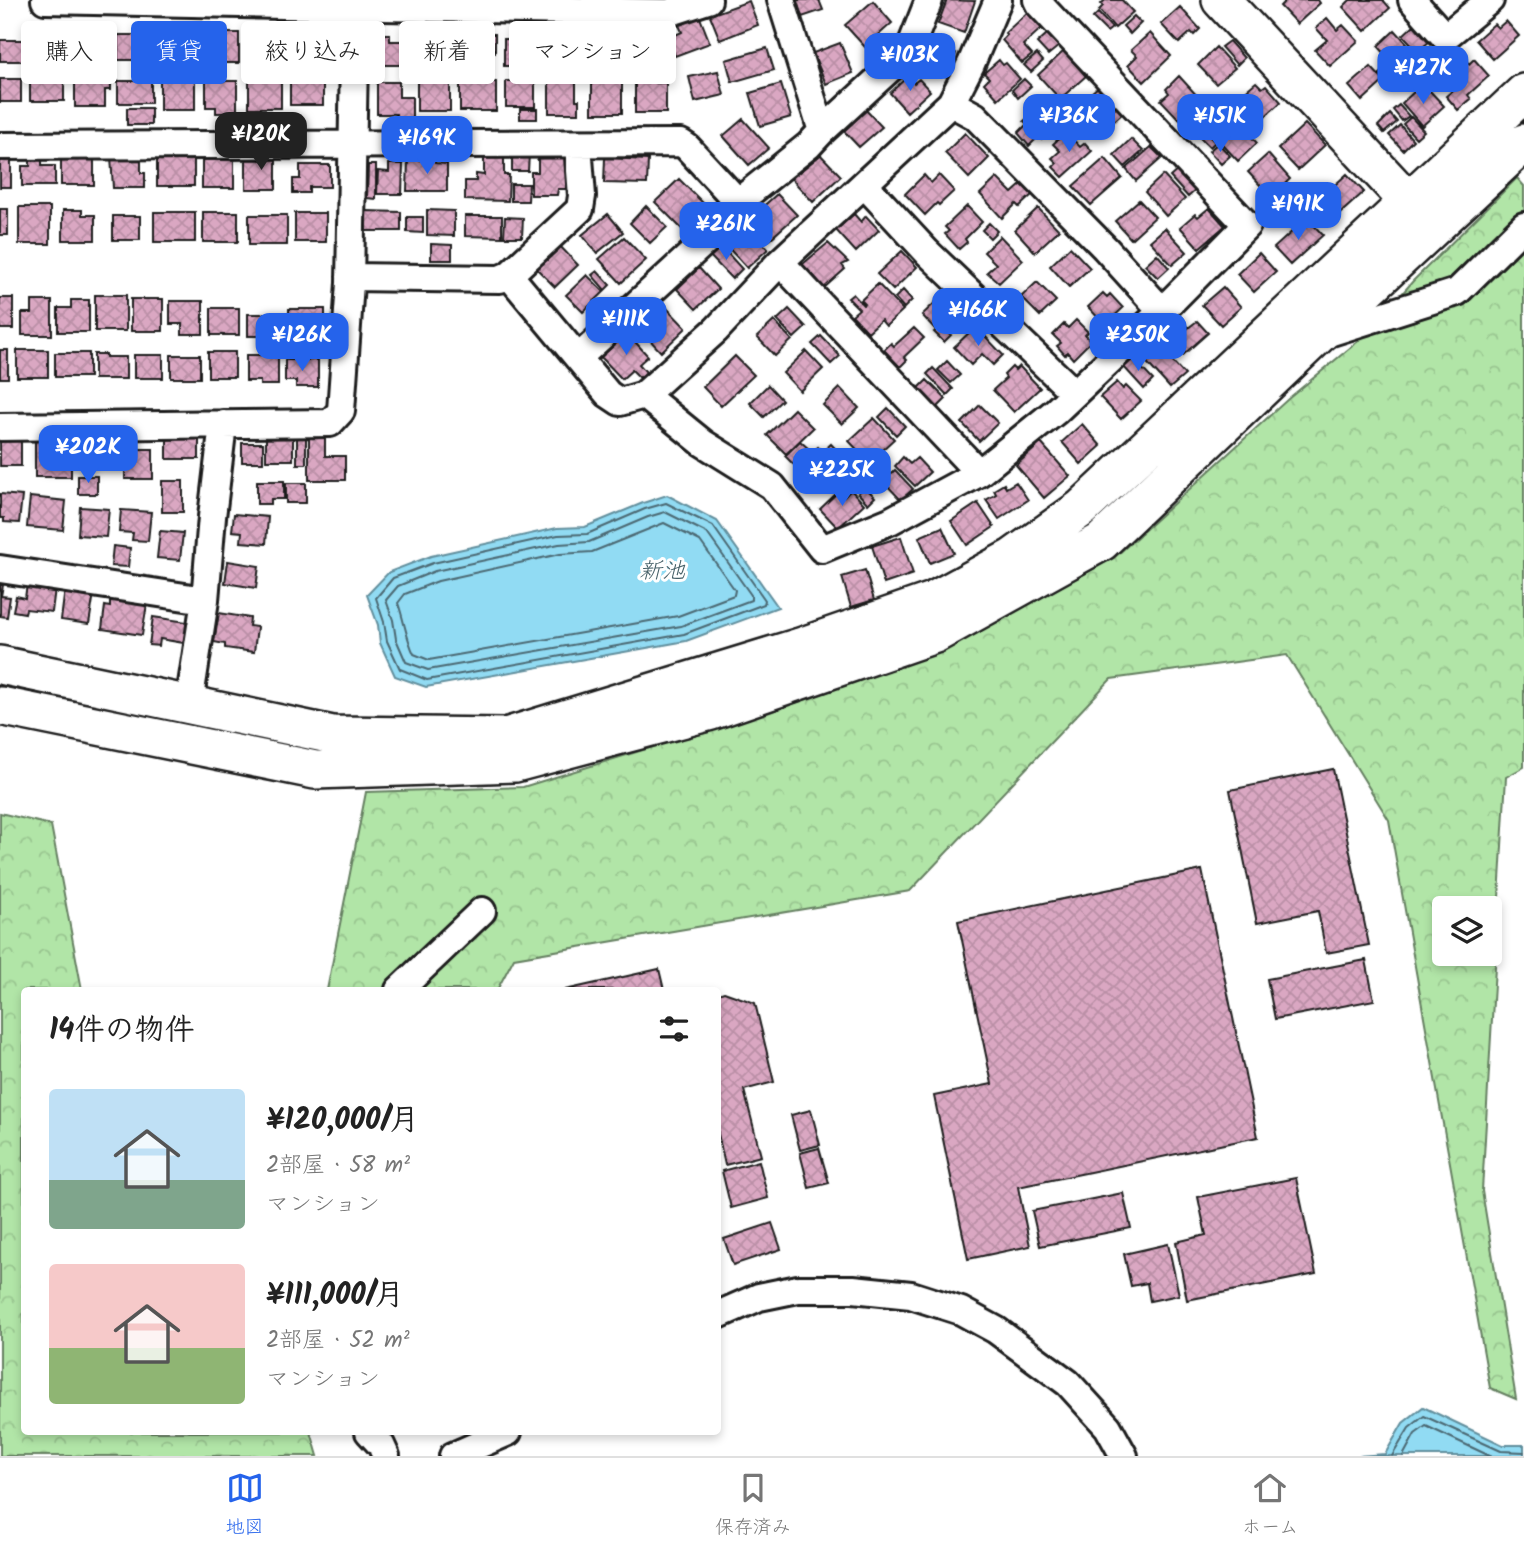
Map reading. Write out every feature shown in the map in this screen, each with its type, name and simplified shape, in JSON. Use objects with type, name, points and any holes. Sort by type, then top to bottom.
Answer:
[{"type":"street","points":[[45,0],[355,3],[668,13],[708,0]]},
{"type":"street","points":[[781,0],[822,131]]},
{"type":"street","points":[[578,358],[733,216],[738,202],[809,145],[909,51],[929,0]]},
{"type":"street","points":[[509,275],[608,394],[620,402],[644,395],[716,330],[780,262],[951,103],[998,0]]},
{"type":"street","points":[[644,395],[703,443],[772,486],[822,549],[890,521],[979,473],[1056,411],[1162,311],[1247,225],[1037,0]]},
{"type":"street","points":[[1221,0],[1435,227]]},
{"type":"street","points":[[1412,0],[1445,37],[1490,0]]},
{"type":"street","points":[[0,427],[330,423],[341,411],[350,277],[355,3]]},
{"type":"street","points":[[0,665],[333,734],[506,737],[800,647],[933,601],[1012,558],[1082,508],[1524,93]]},
{"type":"street","points":[[951,103],[975,116],[1105,247],[1162,311]]},
{"type":"street","points":[[0,146],[681,143],[738,202]]},
{"type":"street","points":[[0,706],[315,770],[515,763],[711,711],[935,635],[1101,542],[1524,143]]},
{"type":"street","points":[[350,277],[500,279],[509,275],[580,209],[582,196],[578,145]]},
{"type":"street","points":[[864,184],[927,252],[1064,383],[1072,394]]},
{"type":"street","points":[[1317,336],[1457,292],[1524,226]]},
{"type":"street","points":[[780,262],[979,473]]},
{"type":"street","points":[[189,704],[205,600],[223,424]]},
{"type":"street","points":[[0,569],[205,600]]},
{"type":"street","points":[[402,987],[482,911]]},
{"type":"street","points":[[721,1314],[759,1297],[798,1289],[853,1289],[911,1295],[961,1311],[996,1330],[1068,1384],[1108,1427],[1124,1456]]},
{"type":"street","points":[[372,1435],[386,1456]]},
{"type":"street","points":[[453,1456],[501,1435]]},
{"type":"green space","points":[[1517,178],[1524,186],[1524,767],[1506,777],[1499,896],[1432,896],[1432,966],[1495,966],[1482,1191],[1516,1399],[1490,1388],[1389,820],[1287,655],[1111,679],[910,891],[514,958],[499,987],[328,987],[366,792],[523,787],[792,704],[939,652],[1114,558],[1288,399],[1368,333],[1413,281]]},
{"type":"green space","points":[[0,813],[51,825],[81,987],[21,987],[21,1435],[312,1435],[318,1456],[0,1456]]},
{"type":"water","name":"新池","points":[[667,495],[717,521],[778,607],[686,641],[426,687],[395,676],[380,643],[378,625],[367,595],[389,572],[431,556],[557,528],[585,527]]},
{"type":"water","points":[[1423,1407],[1503,1445],[1524,1445],[1524,1456],[1358,1456],[1385,1454],[1403,1423]]},
{"type":"building","points":[[796,0],[819,0],[823,10],[802,17]]},
{"type":"building","points":[[947,0],[975,1],[964,33],[938,24]]},
{"type":"building","points":[[1105,0],[1122,0],[1133,12],[1115,28],[1099,10]]},
{"type":"building","points":[[1286,0],[1318,0],[1320,3],[1297,24],[1280,6]]},
{"type":"building","points":[[1350,0],[1383,0],[1390,8],[1365,31],[1343,7]]},
{"type":"building","points":[[749,1],[758,25],[720,40],[710,15]]},
{"type":"building","points":[[873,1],[892,23],[865,47],[845,25]]},
{"type":"building","points":[[1180,7],[1200,29],[1194,35],[1191,32],[1179,43],[1161,24]]},
{"type":"building","points":[[1029,11],[1043,27],[1023,45],[1032,55],[1022,63],[1002,40],[1007,35],[1005,33]]},
{"type":"building","points":[[1098,13],[1112,28],[1107,32],[1093,18]]},
{"type":"building","points":[[699,15],[710,43],[676,56],[676,35],[682,32],[678,23]]},
{"type":"building","points":[[1134,16],[1141,23],[1130,34],[1123,26]]},
{"type":"building","points":[[1327,18],[1337,30],[1343,25],[1358,41],[1330,66],[1315,50],[1327,40],[1316,28]]},
{"type":"building","points":[[1506,21],[1519,36],[1493,59],[1476,40],[1494,24],[1498,28]]},
{"type":"building","points":[[1414,25],[1429,42],[1418,51],[1403,35]]},
{"type":"building","points":[[1395,30],[1414,51],[1397,67],[1378,46]]},
{"type":"building","points":[[227,33],[239,33],[239,63],[227,63]]},
{"type":"building","points":[[1150,33],[1171,56],[1144,82],[1128,65],[1137,56],[1131,50]]},
{"type":"building","points":[[385,34],[390,34],[390,41],[399,41],[399,65],[385,65]]},
{"type":"building","points":[[1047,34],[1059,46],[1048,55],[1037,43]]},
{"type":"building","points":[[118,35],[131,35],[131,60],[118,60]]},
{"type":"building","points":[[504,39],[509,39],[509,66],[504,66]]},
{"type":"building","points":[[0,40],[21,40],[21,61],[0,61]]},
{"type":"building","points":[[1229,41],[1244,58],[1237,65],[1221,47]]},
{"type":"building","points":[[840,43],[853,73],[826,84],[813,53]]},
{"type":"building","points":[[927,43],[956,53],[948,77],[919,67]]},
{"type":"building","points":[[1216,47],[1235,68],[1216,84],[1198,65]]},
{"type":"building","points":[[767,48],[774,70],[732,82],[726,60]]},
{"type":"building","points":[[1064,51],[1086,76],[1060,99],[1038,75]]},
{"type":"building","points":[[1037,54],[1043,61],[1031,72],[1024,65]]},
{"type":"building","points":[[1465,59],[1469,64],[1474,59],[1489,76],[1468,95],[1471,99],[1458,110],[1446,96],[1452,91],[1441,80]]},
{"type":"building","points":[[999,60],[1003,65],[1006,63],[1020,79],[998,99],[984,83],[989,78],[984,73]]},
{"type":"building","points":[[1371,67],[1384,81],[1362,101],[1349,86]]},
{"type":"building","points":[[1388,67],[1398,79],[1391,86],[1380,74]]},
{"type":"building","points":[[718,71],[724,95],[695,102],[689,77]]},
{"type":"building","points":[[908,76],[914,83],[919,79],[930,91],[907,112],[890,93]]},
{"type":"building","points":[[1179,76],[1200,99],[1179,119],[1161,100],[1169,93],[1166,89]]},
{"type":"building","points":[[0,79],[21,79],[21,102],[0,102]]},
{"type":"building","points":[[1024,79],[1031,86],[1018,98],[1012,90]]},
{"type":"building","points":[[118,81],[151,84],[151,103],[118,103]]},
{"type":"building","points":[[237,81],[237,113],[216,113],[216,107],[206,107],[206,84]]},
{"type":"building","points":[[506,81],[509,81],[509,84],[535,84],[535,107],[506,107]]},
{"type":"building","points":[[399,82],[399,97],[412,97],[412,120],[396,120],[396,114],[377,114],[377,84]]},
{"type":"building","points":[[496,82],[496,111],[460,111],[460,84]]},
{"type":"building","points":[[1256,82],[1262,88],[1266,85],[1281,102],[1261,120],[1246,103],[1250,100],[1243,93]]},
{"type":"building","points":[[30,84],[64,84],[64,101],[30,101]]},
{"type":"building","points":[[75,84],[111,84],[111,90],[105,90],[105,107],[75,107]]},
{"type":"building","points":[[160,84],[195,84],[195,110],[160,110]]},
{"type":"building","points":[[249,84],[281,84],[281,108],[249,108]]},
{"type":"building","points":[[290,84],[323,84],[323,105],[290,105]]},
{"type":"building","points":[[417,84],[450,84],[450,111],[417,111]]},
{"type":"building","points":[[549,84],[576,84],[579,113],[549,113]]},
{"type":"building","points":[[592,84],[622,84],[622,113],[592,113]]},
{"type":"building","points":[[635,84],[666,84],[666,113],[635,113]]},
{"type":"building","points":[[781,84],[791,117],[760,126],[750,93]]},
{"type":"building","points":[[1099,86],[1123,113],[1099,135],[1074,108]]},
{"type":"building","points":[[1416,90],[1422,96],[1429,90],[1444,106],[1422,126],[1402,103]]},
{"type":"building","points":[[1399,105],[1409,116],[1402,121],[1393,110]]},
{"type":"building","points":[[1041,106],[1057,124],[1029,146],[1018,133],[1027,124],[1024,121]]},
{"type":"building","points":[[127,108],[151,108],[151,125],[127,125]]},
{"type":"building","points":[[864,108],[882,127],[859,147],[841,128]]},
{"type":"building","points":[[520,109],[537,109],[537,119],[520,119]]},
{"type":"building","points":[[1226,114],[1238,127],[1231,134],[1235,137],[1244,129],[1257,143],[1238,161],[1209,130]]},
{"type":"building","points":[[1390,114],[1397,122],[1384,133],[1378,126]]},
{"type":"building","points":[[1411,117],[1424,131],[1416,138],[1403,124]]},
{"type":"building","points":[[743,119],[769,148],[749,165],[723,136]]},
{"type":"building","points":[[1305,124],[1325,145],[1298,170],[1278,149]]},
{"type":"building","points":[[1400,125],[1413,140],[1403,150],[1389,135]]},
{"type":"building","points":[[1066,132],[1080,147],[1085,143],[1092,151],[1063,177],[1053,167],[1057,163],[1052,158],[1060,151],[1053,144]]},
{"type":"building","points":[[1205,132],[1215,142],[1210,147],[1200,137]]},
{"type":"building","points":[[965,133],[989,158],[969,178],[945,153]]},
{"type":"building","points":[[1131,139],[1143,151],[1125,167],[1114,155]]},
{"type":"building","points":[[1218,143],[1230,156],[1221,164],[1209,151]]},
{"type":"building","points":[[1151,147],[1162,158],[1136,181],[1126,169]]},
{"type":"building","points":[[816,150],[841,176],[813,202],[788,175]]},
{"type":"building","points":[[246,154],[276,154],[276,189],[246,189]]},
{"type":"building","points":[[512,154],[529,154],[528,171],[512,171]]},
{"type":"building","points":[[1268,154],[1290,179],[1271,197],[1248,172]]},
{"type":"building","points":[[141,155],[141,173],[145,173],[145,188],[113,188],[111,156]]},
{"type":"building","points":[[0,156],[11,156],[11,187],[0,187]]},
{"type":"building","points":[[538,156],[567,156],[566,189],[558,189],[557,195],[531,195],[531,172],[538,172]]},
{"type":"building","points":[[61,157],[94,157],[94,185],[61,185]]},
{"type":"building","points":[[202,157],[234,157],[234,188],[202,188]]},
{"type":"building","points":[[484,157],[504,158],[504,175],[509,175],[508,201],[465,200],[465,181],[476,181],[476,174],[484,175]]},
{"type":"building","points":[[157,158],[194,158],[194,186],[157,186]]},
{"type":"building","points":[[605,158],[648,160],[647,184],[604,183]]},
{"type":"building","points":[[1105,158],[1122,178],[1091,205],[1073,186]]},
{"type":"building","points":[[30,160],[42,160],[42,166],[55,166],[55,186],[22,186],[22,166],[30,166]]},
{"type":"building","points":[[408,160],[435,160],[435,163],[447,164],[447,191],[407,191]]},
{"type":"building","points":[[389,164],[403,164],[402,194],[377,194],[378,171],[389,172]]},
{"type":"building","points":[[300,165],[330,165],[330,187],[309,187],[309,193],[293,193],[293,179],[300,179]]},
{"type":"building","points":[[368,165],[376,165],[376,199],[367,198]]},
{"type":"building","points":[[1179,169],[1197,189],[1188,197],[1170,177]]},
{"type":"building","points":[[1347,174],[1364,192],[1333,220],[1316,202]]},
{"type":"building","points":[[924,175],[931,183],[939,175],[954,191],[925,215],[905,194]]},
{"type":"building","points":[[1163,175],[1185,199],[1166,216],[1145,192]]},
{"type":"building","points":[[997,178],[1012,193],[1023,183],[1034,193],[1019,207],[1016,204],[1002,218],[980,194]]},
{"type":"building","points":[[679,179],[707,207],[683,230],[655,202]]},
{"type":"building","points":[[511,184],[529,184],[528,201],[511,201]]},
{"type":"building","points":[[777,194],[797,215],[769,240],[749,219]]},
{"type":"building","points":[[1139,200],[1155,217],[1131,239],[1115,221]]},
{"type":"building","points":[[646,206],[667,227],[650,243],[630,223]]},
{"type":"building","points":[[967,206],[982,222],[959,249],[945,234],[949,231],[945,227]]},
{"type":"building","points":[[19,207],[50,207],[50,244],[19,244]]},
{"type":"building","points":[[1038,208],[1059,230],[1035,252],[1015,230]]},
{"type":"building","points":[[1209,208],[1225,226],[1199,248],[1180,227],[1195,214],[1198,217]]},
{"type":"building","points":[[0,209],[8,209],[8,235],[0,235]]},
{"type":"building","points":[[63,210],[82,210],[82,215],[95,215],[95,240],[63,240]]},
{"type":"building","points":[[427,210],[454,211],[454,236],[427,235]]},
{"type":"building","points":[[366,211],[401,212],[401,231],[366,231]]},
{"type":"building","points":[[154,212],[195,212],[195,242],[154,242]]},
{"type":"building","points":[[203,212],[238,212],[238,242],[203,242]]},
{"type":"building","points":[[295,213],[326,213],[326,242],[295,242]]},
{"type":"building","points":[[608,214],[623,232],[597,253],[582,235]]},
{"type":"building","points":[[854,214],[861,222],[866,216],[879,230],[856,252],[836,230]]},
{"type":"building","points":[[249,215],[287,215],[287,245],[249,245]]},
{"type":"building","points":[[113,216],[140,216],[140,240],[113,240]]},
{"type":"building","points":[[465,216],[502,216],[502,237],[465,236]]},
{"type":"building","points":[[407,217],[423,217],[423,233],[407,232]]},
{"type":"building","points":[[505,217],[523,218],[522,237],[504,237]]},
{"type":"building","points":[[1307,218],[1323,235],[1290,265],[1274,248]]},
{"type":"building","points":[[744,223],[768,249],[747,268],[723,242]]},
{"type":"building","points":[[989,223],[997,231],[990,238],[982,230]]},
{"type":"building","points":[[1165,228],[1187,252],[1172,265],[1150,241]]},
{"type":"building","points":[[1000,236],[1023,260],[999,283],[987,272],[996,264],[984,252]]},
{"type":"building","points":[[624,237],[646,260],[621,283],[599,259]]},
{"type":"building","points":[[828,243],[848,262],[842,265],[845,269],[824,288],[812,274],[807,278],[798,268]]},
{"type":"building","points":[[431,244],[452,245],[452,260],[431,260]]},
{"type":"building","points":[[558,244],[578,265],[555,287],[535,267]]},
{"type":"building","points":[[720,245],[742,269],[732,279],[709,255]]},
{"type":"building","points":[[1070,247],[1090,268],[1069,287],[1050,266]]},
{"type":"building","points":[[902,251],[917,267],[893,290],[877,274]]},
{"type":"building","points":[[1259,253],[1276,272],[1254,292],[1237,274]]},
{"type":"building","points":[[1157,254],[1169,268],[1158,278],[1145,265]]},
{"type":"building","points":[[699,268],[718,289],[696,309],[677,289]]},
{"type":"building","points":[[597,271],[610,285],[605,290],[592,275]]},
{"type":"building","points":[[587,275],[604,292],[583,312],[566,295]]},
{"type":"building","points":[[1037,282],[1056,301],[1040,316],[1021,297]]},
{"type":"building","points":[[878,284],[903,310],[886,326],[881,320],[868,332],[852,315],[859,309],[848,298],[853,294],[863,305],[865,304],[861,300]]},
{"type":"building","points":[[1223,287],[1241,307],[1221,325],[1202,305]]},
{"type":"building","points":[[903,290],[912,300],[904,308],[895,298]]},
{"type":"building","points":[[1103,293],[1107,297],[1110,294],[1123,308],[1105,325],[1088,307]]},
{"type":"building","points":[[95,295],[126,295],[126,331],[95,331]]},
{"type":"building","points":[[942,296],[955,311],[935,329],[922,315]]},
{"type":"building","points":[[0,298],[13,298],[13,329],[0,329]]},
{"type":"building","points":[[131,299],[163,299],[163,331],[131,331]]},
{"type":"building","points":[[71,300],[89,300],[89,332],[58,332],[58,308],[71,308]]},
{"type":"building","points":[[32,301],[52,301],[52,335],[22,335],[22,313],[32,313]]},
{"type":"building","points":[[170,301],[203,301],[203,334],[182,334],[182,324],[170,324]]},
{"type":"building","points":[[662,303],[686,328],[661,352],[637,326]]},
{"type":"building","points":[[211,308],[239,308],[239,335],[211,335]]},
{"type":"building","points":[[289,309],[325,309],[325,335],[289,335]]},
{"type":"building","points":[[789,309],[806,327],[794,338],[777,320]]},
{"type":"building","points":[[248,314],[278,314],[278,336],[248,336]]},
{"type":"building","points":[[1076,320],[1088,332],[1085,335],[1091,341],[1073,359],[1057,346],[1061,343],[1053,335],[1064,324],[1068,328]]},
{"type":"building","points":[[774,321],[792,340],[775,356],[757,337]]},
{"type":"building","points":[[1197,321],[1208,333],[1183,355],[1166,337],[1183,322],[1188,328]]},
{"type":"building","points":[[941,326],[951,335],[944,342],[934,332]]},
{"type":"building","points":[[914,328],[924,338],[904,357],[907,360],[900,367],[884,350],[891,343],[894,346]]},
{"type":"building","points":[[974,328],[1003,355],[993,365],[982,354],[971,365],[954,347]]},
{"type":"building","points":[[627,333],[648,356],[639,364],[646,372],[640,378],[632,370],[622,379],[601,357]]},
{"type":"building","points":[[821,336],[840,356],[831,364],[812,344]]},
{"type":"building","points":[[1154,342],[1185,375],[1170,388],[1140,355]]},
{"type":"building","points":[[0,350],[8,350],[8,378],[0,378]]},
{"type":"building","points":[[17,350],[48,350],[48,377],[17,377]]},
{"type":"building","points":[[806,351],[823,369],[800,391],[783,373]]},
{"type":"building","points":[[208,352],[235,352],[235,377],[208,377]]},
{"type":"building","points":[[55,353],[89,353],[89,377],[55,377]]},
{"type":"building","points":[[94,354],[126,357],[126,379],[94,379]]},
{"type":"building","points":[[134,355],[163,355],[163,378],[134,378]]},
{"type":"building","points":[[171,355],[200,355],[200,378],[171,378]]},
{"type":"building","points":[[246,355],[278,355],[278,385],[260,385],[260,381],[246,381]]},
{"type":"building","points":[[735,356],[754,375],[721,406],[703,387]]},
{"type":"building","points":[[1131,357],[1153,380],[1144,389],[1123,366]]},
{"type":"building","points":[[285,360],[318,360],[318,387],[296,387],[296,381],[285,381]]},
{"type":"building","points":[[947,361],[960,375],[951,383],[938,370]]},
{"type":"building","points":[[1019,366],[1040,388],[1014,412],[993,390],[1006,378],[1004,375],[1012,367],[1015,370]]},
{"type":"building","points":[[933,368],[953,389],[947,395],[927,374]]},
{"type":"building","points":[[927,380],[946,399],[934,411],[916,391]]},
{"type":"building","points":[[1117,382],[1123,389],[1126,386],[1141,401],[1121,419],[1100,397]]},
{"type":"building","points":[[768,385],[782,400],[764,417],[750,403]]},
{"type":"building","points":[[840,388],[859,408],[842,424],[823,405]]},
{"type":"building","points":[[980,405],[998,423],[979,441],[962,423]]},
{"type":"building","points":[[888,408],[905,426],[896,435],[879,417]]},
{"type":"building","points":[[794,409],[813,428],[786,454],[767,435]]},
{"type":"building","points":[[874,418],[894,439],[869,462],[849,441]]},
{"type":"building","points":[[1082,424],[1101,446],[1081,464],[1062,442]]},
{"type":"building","points":[[167,434],[199,434],[199,459],[167,459]]},
{"type":"building","points":[[297,435],[306,435],[306,464],[297,464]]},
{"type":"building","points":[[266,436],[293,436],[293,460],[266,460]]},
{"type":"building","points":[[0,437],[21,437],[21,466],[0,466]]},
{"type":"building","points":[[35,437],[71,437],[71,477],[35,477]]},
{"type":"building","points":[[78,437],[105,437],[105,462],[78,462]]},
{"type":"building","points":[[110,437],[118,437],[118,450],[110,450]]},
{"type":"building","points":[[309,437],[325,437],[325,456],[345,456],[345,480],[309,480]]},
{"type":"building","points":[[800,441],[809,449],[793,464],[785,456]]},
{"type":"building","points":[[242,443],[263,443],[263,462],[242,462]]},
{"type":"building","points":[[1041,443],[1070,476],[1044,498],[1016,465]]},
{"type":"building","points":[[831,444],[851,465],[827,488],[807,467],[813,461],[808,456],[818,447],[822,452]]},
{"type":"building","points":[[125,449],[153,449],[153,479],[125,479]]},
{"type":"building","points":[[903,457],[910,464],[917,458],[930,472],[915,486],[895,466]]},
{"type":"building","points":[[895,470],[913,489],[901,500],[883,481]]},
{"type":"building","points":[[78,476],[97,476],[97,494],[78,494]]},
{"type":"building","points":[[162,481],[183,481],[183,512],[162,512]]},
{"type":"building","points":[[257,481],[284,481],[284,499],[271,499],[271,504],[257,504]]},
{"type":"building","points":[[1016,482],[1028,500],[999,519],[986,500],[996,494],[994,490],[1004,484],[1006,488]]},
{"type":"building","points":[[286,483],[306,483],[306,503],[286,503]]},
{"type":"building","points":[[865,487],[875,497],[868,504],[858,493]]},
{"type":"building","points":[[851,490],[864,504],[838,528],[820,509],[839,491],[844,497]]},
{"type":"building","points":[[0,494],[22,496],[19,523],[4,522],[4,518],[0,518]]},
{"type":"building","points":[[30,497],[66,501],[63,530],[27,527]]},
{"type":"building","points":[[978,503],[994,527],[967,545],[951,521]]},
{"type":"building","points":[[80,507],[109,509],[106,537],[78,535]]},
{"type":"building","points":[[121,510],[151,512],[148,541],[132,540],[133,533],[119,532]]},
{"type":"building","points":[[234,514],[268,517],[266,544],[241,542],[242,532],[232,531]]},
{"type":"building","points":[[942,527],[954,553],[930,563],[919,537]]},
{"type":"building","points":[[160,531],[183,533],[180,560],[157,558]]},
{"type":"building","points":[[901,537],[913,574],[884,584],[872,546]]},
{"type":"building","points":[[113,546],[130,548],[128,567],[111,566]]},
{"type":"building","points":[[228,561],[259,566],[256,588],[225,583]]},
{"type":"building","points":[[865,570],[874,600],[851,607],[842,577]]},
{"type":"building","points":[[27,584],[55,588],[52,612],[26,609],[25,613],[13,611],[16,596],[25,598]]},
{"type":"building","points":[[0,585],[3,585],[1,596],[10,597],[7,617],[0,616]]},
{"type":"building","points":[[65,589],[94,593],[89,624],[61,620]]},
{"type":"building","points":[[110,599],[147,604],[142,635],[102,629],[105,606],[110,607]]},
{"type":"building","points":[[219,613],[250,618],[249,626],[257,627],[254,652],[225,648],[225,644],[214,642]]},
{"type":"building","points":[[153,617],[187,622],[184,643],[160,639],[159,646],[149,645]]},
{"type":"building","points":[[1333,769],[1369,945],[1326,953],[1318,911],[1257,923],[1230,790]]},
{"type":"building","points":[[1202,870],[1258,1137],[1018,1187],[1030,1246],[968,1259],[934,1096],[992,1084],[958,921]]},
{"type":"building","points":[[1366,960],[1374,1000],[1275,1019],[1267,979]]},
{"type":"building","points":[[659,969],[663,987],[578,987]]},
{"type":"building","points":[[721,993],[755,1003],[774,1082],[744,1090],[761,1156],[725,1165],[721,1147]]},
{"type":"building","points":[[811,1110],[820,1145],[800,1150],[791,1115]]},
{"type":"building","points":[[819,1148],[829,1183],[809,1188],[800,1153]]},
{"type":"building","points":[[759,1161],[768,1198],[731,1208],[722,1171]]},
{"type":"building","points":[[1296,1178],[1316,1274],[1187,1300],[1176,1242],[1206,1235],[1198,1197]]},
{"type":"building","points":[[1123,1193],[1131,1228],[1040,1246],[1032,1211]]},
{"type":"building","points":[[772,1223],[781,1249],[733,1265],[724,1239]]},
{"type":"building","points":[[1168,1244],[1179,1295],[1150,1301],[1147,1283],[1131,1286],[1124,1254]]}]
